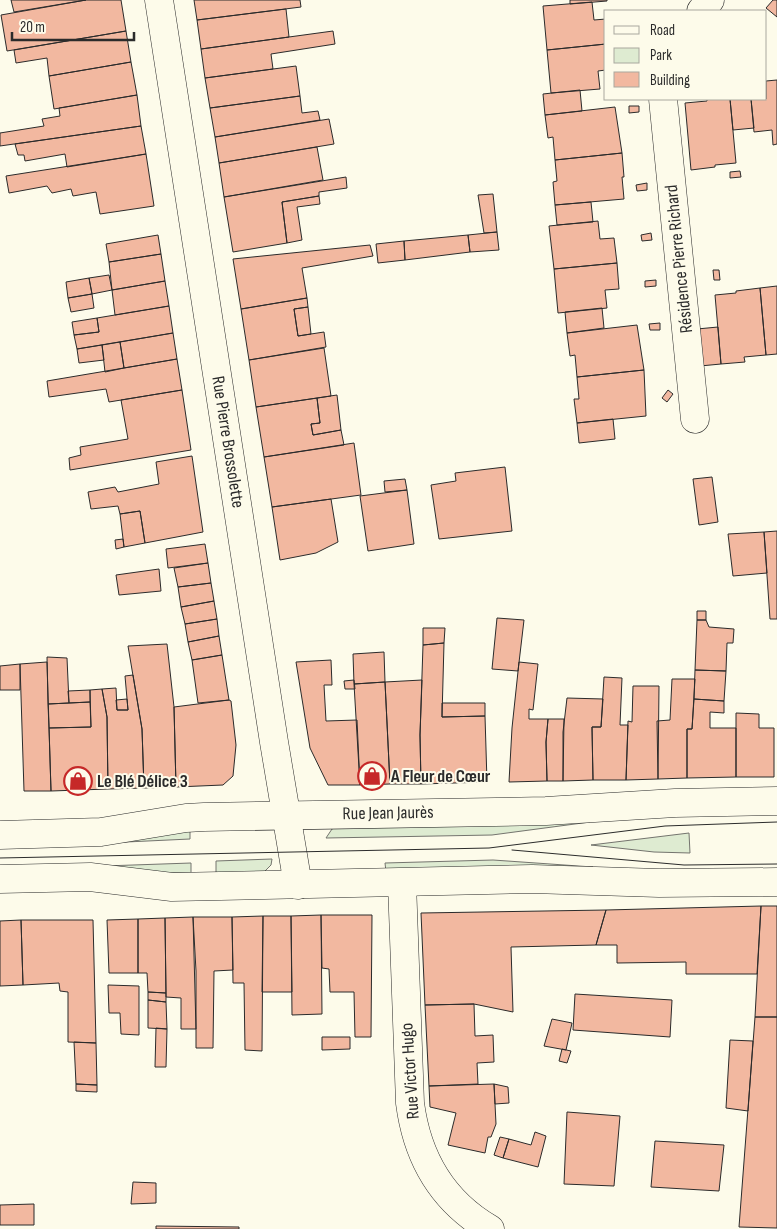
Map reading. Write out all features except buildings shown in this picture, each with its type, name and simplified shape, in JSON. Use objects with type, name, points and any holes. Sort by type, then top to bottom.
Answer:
[{"type":"street","name":"Rue Pierre Brossolette","points":[[160,0],[298,885]]},
{"type":"street","points":[[702,10],[710,0]]},
{"type":"street","name":"Résidence Pierre Richard","points":[[663,100],[696,419]]},
{"type":"street","name":"Rue Jean Jaurès","points":[[0,835],[101,832],[186,818],[286,814],[546,811],[675,803],[777,801]]},
{"type":"street","points":[[0,879],[96,878],[172,887],[532,879],[659,883],[777,882]]},
{"type":"street","name":"Rue Victor Hugo","points":[[402,883],[412,1122],[426,1164],[436,1179],[465,1210],[490,1229]]},
{"type":"green space","points":[[590,822],[492,835],[326,838],[332,829],[336,827]]},
{"type":"green space","points":[[190,830],[190,839],[105,843]]},
{"type":"green space","points":[[689,833],[690,853],[654,852],[591,845]]},
{"type":"green space","points":[[272,859],[271,865],[263,873],[216,875],[216,861]]},
{"type":"green space","points":[[493,860],[593,867],[386,872],[385,863]]},
{"type":"green space","points":[[191,863],[191,873],[166,873],[104,866]]},
{"type":"tram line","points":[[0,858],[489,848],[665,826],[777,822]]},
{"type":"tram line","points":[[512,850],[684,865],[777,864]]},
{"type":"place","name":"A Fleur de Cœur","points":[[372,776]]},
{"type":"place","name":"Le Blé Délice 3","points":[[78,781]]}]
